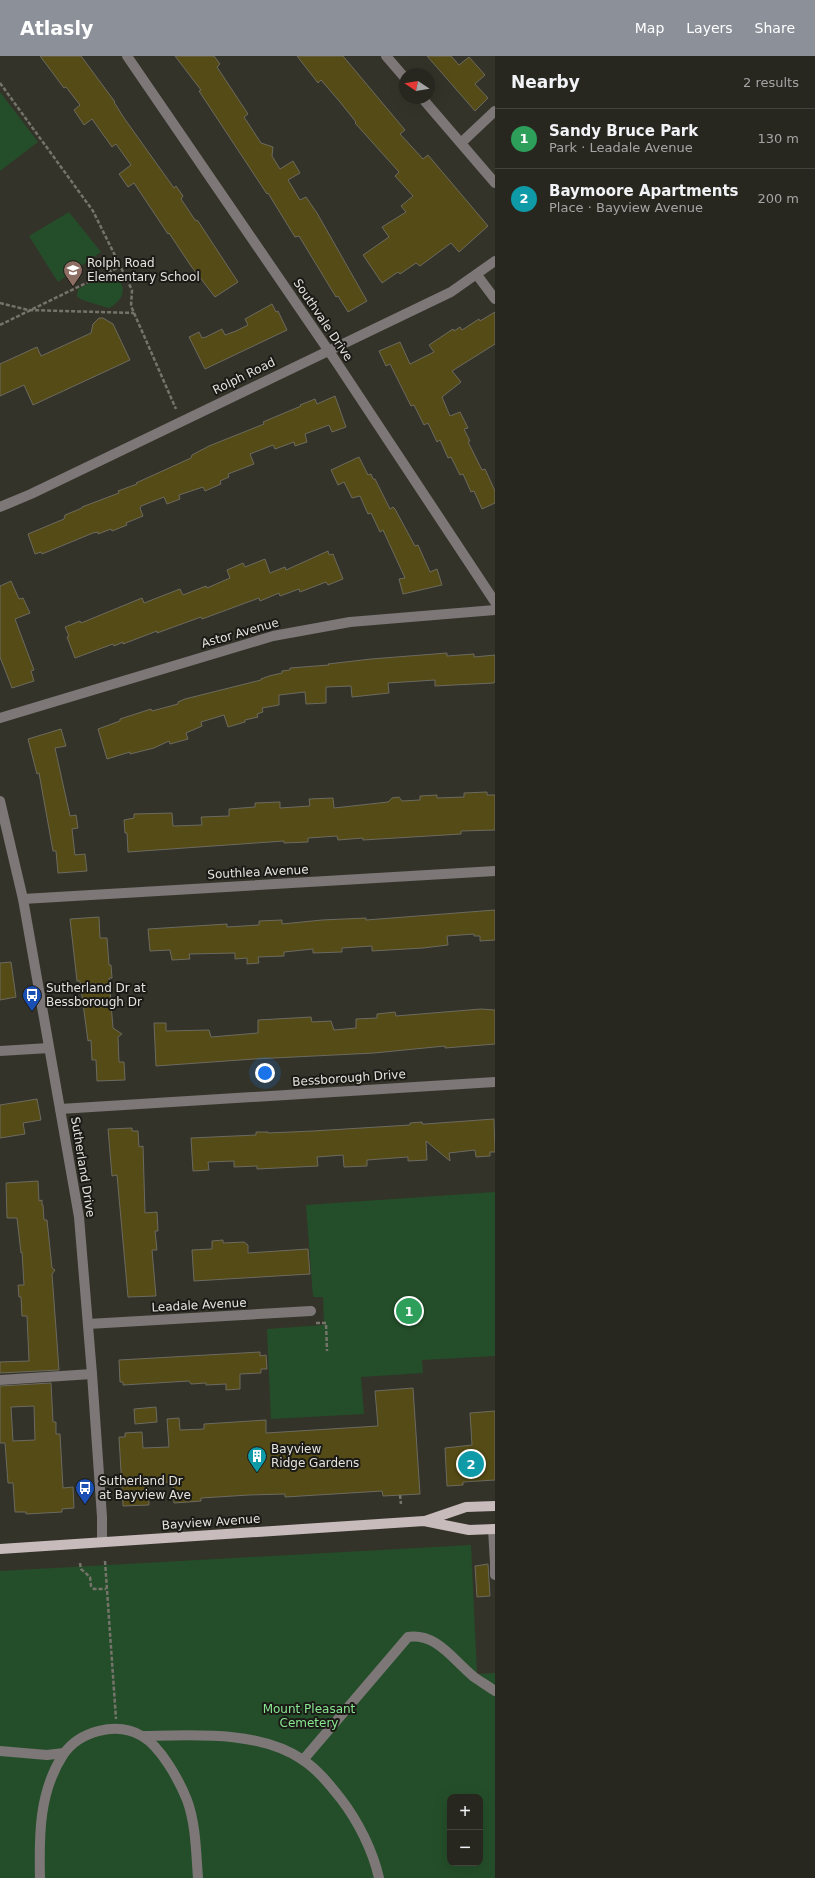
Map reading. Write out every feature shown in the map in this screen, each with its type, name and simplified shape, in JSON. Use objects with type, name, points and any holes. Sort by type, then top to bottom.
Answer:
[{"type":"main road","name":"Bayview Avenue","points":[[424,1522],[466,1507],[495,1506]]},
{"type":"main road","name":"Bayview Avenue","points":[[0,1549],[424,1522],[469,1530],[494,1529]]},
{"type":"street","name":"Southvale Drive","points":[[127,56],[328,350],[495,602]]},
{"type":"street","points":[[386,56],[399,71]]},
{"type":"street","points":[[427,104],[495,183]]},
{"type":"street","points":[[461,143],[495,111]]},
{"type":"street","name":"Rolph Road","points":[[0,507],[31,494],[451,292],[495,261]]},
{"type":"street","points":[[477,275],[495,299]]},
{"type":"street","name":"Astor Avenue","points":[[0,718],[273,636],[350,622],[495,610]]},
{"type":"street","name":"Sutherland Drive","points":[[0,801],[23,899],[79,1217],[92,1374],[102,1516],[102,1542]]},
{"type":"street","name":"Southlea Avenue","points":[[23,899],[495,871]]},
{"type":"street","points":[[0,1051],[49,1048]]},
{"type":"street","name":"Bessborough Drive","points":[[60,1109],[495,1082]]},
{"type":"street","name":"Leadale Avenue","points":[[88,1324],[311,1311]]},
{"type":"street","points":[[0,1380],[92,1374]]},
{"type":"street","points":[[494,1529],[495,1575]]},
{"type":"street","points":[[303,1760],[408,1637],[418,1636],[441,1646],[475,1677],[495,1691]]},
{"type":"street","points":[[40,1878],[39,1831],[44,1800],[53,1773],[64,1753],[82,1737],[96,1731],[117,1729],[142,1736],[212,1735],[250,1740],[284,1749],[303,1760],[329,1783],[351,1812],[366,1842],[379,1878]]},
{"type":"street","points":[[142,1736],[158,1752],[175,1774],[187,1801],[193,1831],[198,1878]]},
{"type":"street","points":[[0,1751],[47,1755],[64,1753]]},
{"type":"path","points":[[0,83],[93,211],[132,290],[131,306],[176,409]]},
{"type":"path","points":[[0,325],[120,266]]},
{"type":"path","points":[[0,303],[28,310],[134,313]]},
{"type":"path","points":[[316,1324],[326,1323],[327,1351]]},
{"type":"path","points":[[400,1495],[401,1504]]},
{"type":"path","points":[[105,1561],[117,1729]]},
{"type":"path","points":[[80,1563],[81,1568],[90,1577],[91,1586],[94,1588],[106,1589]]},
{"type":"green space","points":[[0,92],[38,142],[0,171]]},
{"type":"green space","points":[[69,212],[101,252],[58,282],[29,236]]},
{"type":"green space","points":[[111,272],[120,281],[123,291],[119,300],[115,304],[109,308],[82,300],[77,296],[78,289]]},
{"type":"green space","points":[[495,1192],[495,1356],[422,1360],[423,1373],[361,1377],[364,1414],[271,1419],[267,1329],[324,1325],[323,1297],[313,1297],[306,1205]]},
{"type":"green space","name":"Mount Pleasant Cemetery","points":[[471,1545],[477,1674],[495,1673],[495,1878],[0,1878],[0,1571]]},
{"type":"building","points":[[40,56],[81,56],[115,102],[124,118],[174,188],[176,186],[183,196],[181,199],[195,220],[198,221],[238,282],[215,297],[191,266],[169,233],[168,234],[134,183],[128,187],[119,174],[131,165],[116,144],[112,147],[92,119],[84,125],[74,110],[80,105],[66,87],[64,88]]},
{"type":"building","points":[[175,56],[214,56],[220,64],[217,67],[248,114],[244,117],[261,143],[273,147],[272,156],[280,169],[293,161],[300,173],[288,180],[300,200],[306,197],[317,213],[367,301],[348,312],[338,296],[336,297],[299,236],[295,237],[268,193],[267,194],[199,91],[201,90]]},
{"type":"building","points":[[297,56],[343,56],[405,130],[400,134],[423,159],[428,155],[488,226],[459,252],[451,243],[420,266],[416,263],[400,274],[398,272],[382,283],[363,255],[389,237],[382,227],[406,212],[401,206],[413,196],[395,176],[399,172],[355,123],[356,122],[321,80],[318,83]]},
{"type":"building","points":[[427,56],[451,56],[459,65],[469,57],[485,75],[475,84],[488,98],[475,111]]},
{"type":"building","points":[[272,304],[276,312],[278,311],[287,330],[205,369],[189,337],[199,332],[202,338],[222,329],[225,335],[236,331],[248,325],[245,319]]},
{"type":"building","points":[[495,312],[495,344],[452,371],[461,382],[442,397],[450,416],[460,412],[468,428],[464,429],[470,441],[468,442],[482,470],[485,469],[495,491],[495,503],[482,509],[474,491],[471,492],[463,474],[460,475],[451,457],[448,458],[440,440],[437,442],[428,423],[424,425],[414,405],[411,406],[390,364],[386,366],[379,351],[400,342],[410,364],[434,352],[429,345],[453,329],[454,331],[460,327],[462,330],[479,319],[480,321]]},
{"type":"building","points":[[99,318],[103,318],[113,324],[130,360],[33,405],[24,385],[0,396],[0,364],[37,347],[41,356],[91,333],[93,324]]},
{"type":"building","points":[[335,396],[346,427],[332,432],[329,425],[305,434],[307,442],[295,446],[294,442],[275,449],[273,445],[250,454],[254,464],[228,474],[229,477],[220,481],[221,484],[205,491],[203,487],[179,495],[180,499],[167,504],[164,497],[141,506],[140,508],[143,516],[126,523],[127,525],[112,531],[111,529],[98,534],[98,532],[93,533],[42,554],[41,552],[35,554],[28,534],[64,519],[65,515],[82,507],[119,493],[118,491],[137,484],[136,483],[191,458],[192,455],[209,446],[264,424],[263,422],[301,406],[300,405],[315,399],[317,404]]},
{"type":"building","points":[[359,457],[368,475],[371,474],[373,479],[375,479],[390,509],[393,507],[395,509],[415,546],[418,545],[430,572],[437,569],[442,585],[403,594],[399,579],[405,578],[383,530],[380,532],[371,513],[368,514],[360,496],[352,498],[344,482],[338,485],[331,470]]},
{"type":"building","points":[[328,551],[329,555],[333,554],[343,579],[328,585],[326,582],[300,592],[299,589],[280,596],[279,593],[260,601],[259,598],[202,619],[201,617],[123,644],[123,642],[114,646],[113,644],[75,658],[67,637],[69,636],[65,627],[80,621],[81,623],[142,598],[144,603],[180,589],[183,595],[206,586],[207,588],[230,578],[227,570],[243,563],[245,567],[265,559],[270,573],[285,567],[286,570]]},
{"type":"building","points":[[11,581],[19,599],[23,598],[30,613],[15,619],[34,670],[31,671],[34,681],[12,688],[0,657],[0,586]]},
{"type":"building","points":[[447,653],[447,656],[474,654],[474,657],[495,655],[494,683],[435,686],[435,680],[388,683],[389,693],[352,697],[351,686],[326,687],[326,703],[306,704],[305,692],[279,695],[279,705],[262,708],[263,712],[257,714],[258,717],[245,720],[245,722],[228,727],[224,715],[201,722],[202,726],[186,733],[188,739],[170,744],[169,741],[154,748],[130,754],[130,752],[107,759],[98,729],[120,721],[120,719],[151,709],[152,711],[178,704],[178,702],[185,699],[261,680],[269,676],[282,673],[282,671],[290,670],[290,668],[329,665],[328,664],[371,659]]},
{"type":"building","points":[[61,729],[66,746],[55,748],[70,816],[76,815],[78,828],[72,829],[75,855],[85,854],[87,871],[58,873],[56,851],[53,851],[39,773],[37,774],[28,739]]},
{"type":"building","points":[[487,792],[487,795],[495,795],[495,830],[461,831],[461,834],[363,840],[363,838],[338,840],[337,836],[308,838],[308,842],[284,843],[284,841],[128,852],[127,833],[125,833],[124,820],[134,818],[134,814],[172,813],[173,826],[202,825],[201,817],[229,816],[229,809],[255,807],[255,803],[280,802],[280,808],[310,806],[309,799],[333,798],[334,808],[388,802],[392,798],[399,797],[402,801],[420,800],[420,796],[437,795],[437,798],[464,797],[464,793]]},
{"type":"building","points":[[495,910],[495,940],[480,941],[480,936],[474,936],[474,934],[447,936],[448,945],[372,951],[372,946],[342,948],[342,952],[313,953],[313,949],[284,952],[284,956],[258,957],[259,963],[247,964],[247,958],[235,959],[235,953],[189,954],[190,959],[172,960],[170,950],[150,951],[148,929],[227,924],[227,927],[259,925],[259,921],[282,920],[282,924],[322,920],[366,918],[366,920]]},
{"type":"building","points":[[99,917],[100,938],[107,938],[109,965],[111,965],[112,978],[109,978],[113,1028],[122,1034],[118,1037],[119,1062],[124,1062],[125,1080],[97,1081],[96,1060],[92,1060],[91,1040],[88,1041],[80,981],[77,981],[70,919]]},
{"type":"building","points":[[11,962],[16,997],[0,1000],[0,963]]},
{"type":"building","points":[[481,1009],[495,1010],[495,1044],[445,1048],[445,1046],[374,1053],[156,1066],[154,1023],[166,1023],[166,1031],[209,1030],[211,1037],[258,1033],[258,1020],[311,1017],[312,1022],[331,1021],[334,1030],[356,1028],[356,1019],[377,1018],[377,1014],[395,1012],[396,1016]]},
{"type":"building","points":[[37,1099],[41,1120],[23,1123],[25,1134],[0,1138],[0,1105]]},
{"type":"building","points":[[494,1119],[495,1152],[490,1152],[490,1156],[476,1157],[475,1150],[449,1153],[450,1161],[426,1141],[427,1160],[408,1161],[408,1157],[367,1160],[367,1166],[344,1167],[343,1155],[317,1157],[318,1166],[257,1169],[257,1166],[234,1167],[234,1161],[208,1162],[209,1170],[193,1171],[191,1138],[256,1135],[256,1132],[268,1133],[313,1131],[410,1125],[410,1123],[422,1122],[422,1124],[425,1124]]},
{"type":"building","points":[[132,1128],[132,1131],[138,1131],[139,1147],[143,1146],[145,1213],[157,1212],[158,1231],[155,1231],[157,1250],[152,1250],[156,1296],[128,1297],[117,1175],[112,1176],[108,1129]]},
{"type":"building","points":[[38,1181],[39,1201],[42,1200],[44,1220],[47,1220],[52,1268],[55,1270],[52,1274],[59,1370],[0,1373],[0,1362],[29,1361],[27,1316],[22,1316],[21,1297],[19,1297],[18,1285],[24,1285],[22,1252],[21,1253],[17,1218],[7,1218],[6,1183]]},
{"type":"building","points":[[223,1240],[223,1243],[244,1242],[248,1245],[248,1253],[308,1249],[310,1274],[194,1281],[192,1250],[212,1249],[212,1241]]},
{"type":"building","points":[[260,1352],[260,1356],[266,1355],[267,1369],[261,1369],[261,1373],[240,1374],[240,1389],[226,1390],[226,1384],[191,1384],[189,1381],[123,1385],[123,1382],[120,1382],[119,1360]]},
{"type":"building","points":[[51,1383],[53,1422],[56,1422],[56,1434],[60,1434],[63,1488],[73,1487],[74,1508],[62,1509],[62,1512],[26,1514],[26,1512],[15,1512],[13,1483],[8,1483],[5,1443],[0,1443],[0,1386]],"holes":[[[34,1406],[35,1440],[13,1441],[11,1407]]]},
{"type":"building","points":[[413,1388],[420,1494],[383,1496],[382,1491],[285,1497],[285,1494],[249,1495],[201,1498],[201,1501],[174,1503],[173,1482],[148,1483],[149,1505],[123,1506],[119,1437],[125,1437],[125,1433],[142,1432],[143,1448],[169,1447],[167,1419],[179,1418],[180,1430],[204,1429],[204,1424],[266,1420],[266,1433],[378,1426],[375,1391]]},
{"type":"building","points":[[156,1407],[157,1422],[135,1424],[134,1409]]},
{"type":"building","points":[[495,1411],[495,1480],[463,1482],[463,1485],[447,1486],[445,1448],[472,1445],[470,1413]]},
{"type":"building","points":[[488,1564],[490,1596],[477,1597],[475,1566]]},
{"type":"place","name":"Rolph Road Elementary School","points":[[73,287]]},
{"type":"place","name":"Sutherland Dr at Bessborough Dr","points":[[32,1012]]},
{"type":"place","name":"Sandy Bruce Park","points":[[409,1311]]},
{"type":"place","name":"Baymoore Apartments","points":[[471,1464]]},
{"type":"place","name":"Bayview Ridge Gardens","points":[[257,1473]]},
{"type":"place","name":"Sutherland Dr at Bayview Ave","points":[[85,1505]]}]
